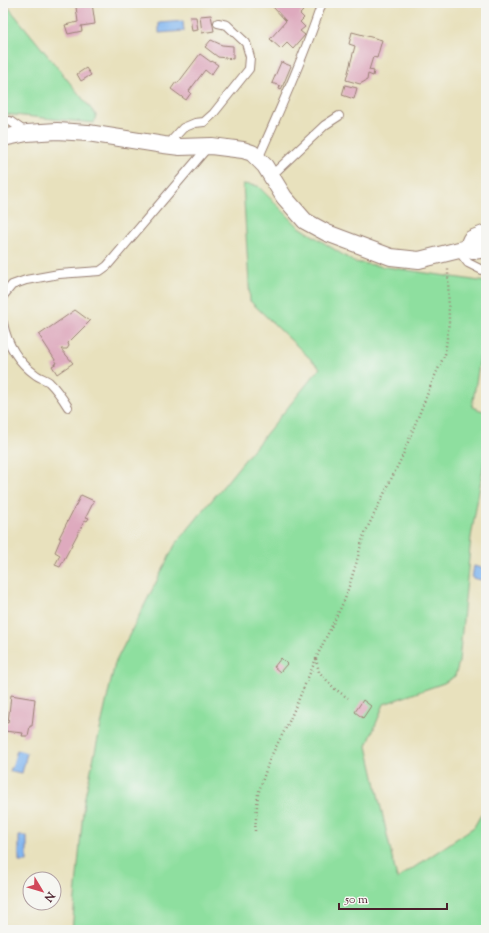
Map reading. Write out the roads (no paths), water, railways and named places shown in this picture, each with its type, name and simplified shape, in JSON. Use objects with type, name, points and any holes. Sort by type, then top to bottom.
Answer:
[{"type":"street","points":[[3,138],[27,133],[57,131],[88,133],[171,146],[208,146],[243,150],[252,153],[265,166],[284,197],[305,221],[327,233],[391,257],[419,260],[457,250],[474,251],[486,249]]},
{"type":"street","points":[[457,250],[471,239],[486,233]]},
{"type":"lane","points":[[258,159],[322,3]]},
{"type":"lane","points":[[171,146],[173,139],[183,128],[195,123],[204,122],[213,114],[249,70],[250,57],[246,43],[227,25],[218,23]]},
{"type":"lane","points":[[271,176],[325,125],[339,116]]},
{"type":"lane","points":[[3,121],[10,121],[27,133]]},
{"type":"lane","points":[[3,296],[12,285],[26,280],[59,274],[100,271],[107,266],[208,146]]},
{"type":"lane","points":[[457,250],[468,263],[486,272]]},
{"type":"lane","points":[[3,323],[16,356],[36,375],[48,381],[58,392],[68,407]]},
{"type":"water","points":[[183,21],[184,31],[159,33],[159,23]]},
{"type":"water","points":[[474,566],[486,569],[486,581],[472,578]]},
{"type":"water","points":[[17,750],[27,753],[22,773],[10,771]]},
{"type":"water","points":[[19,836],[27,836],[27,862],[19,862]]}]
